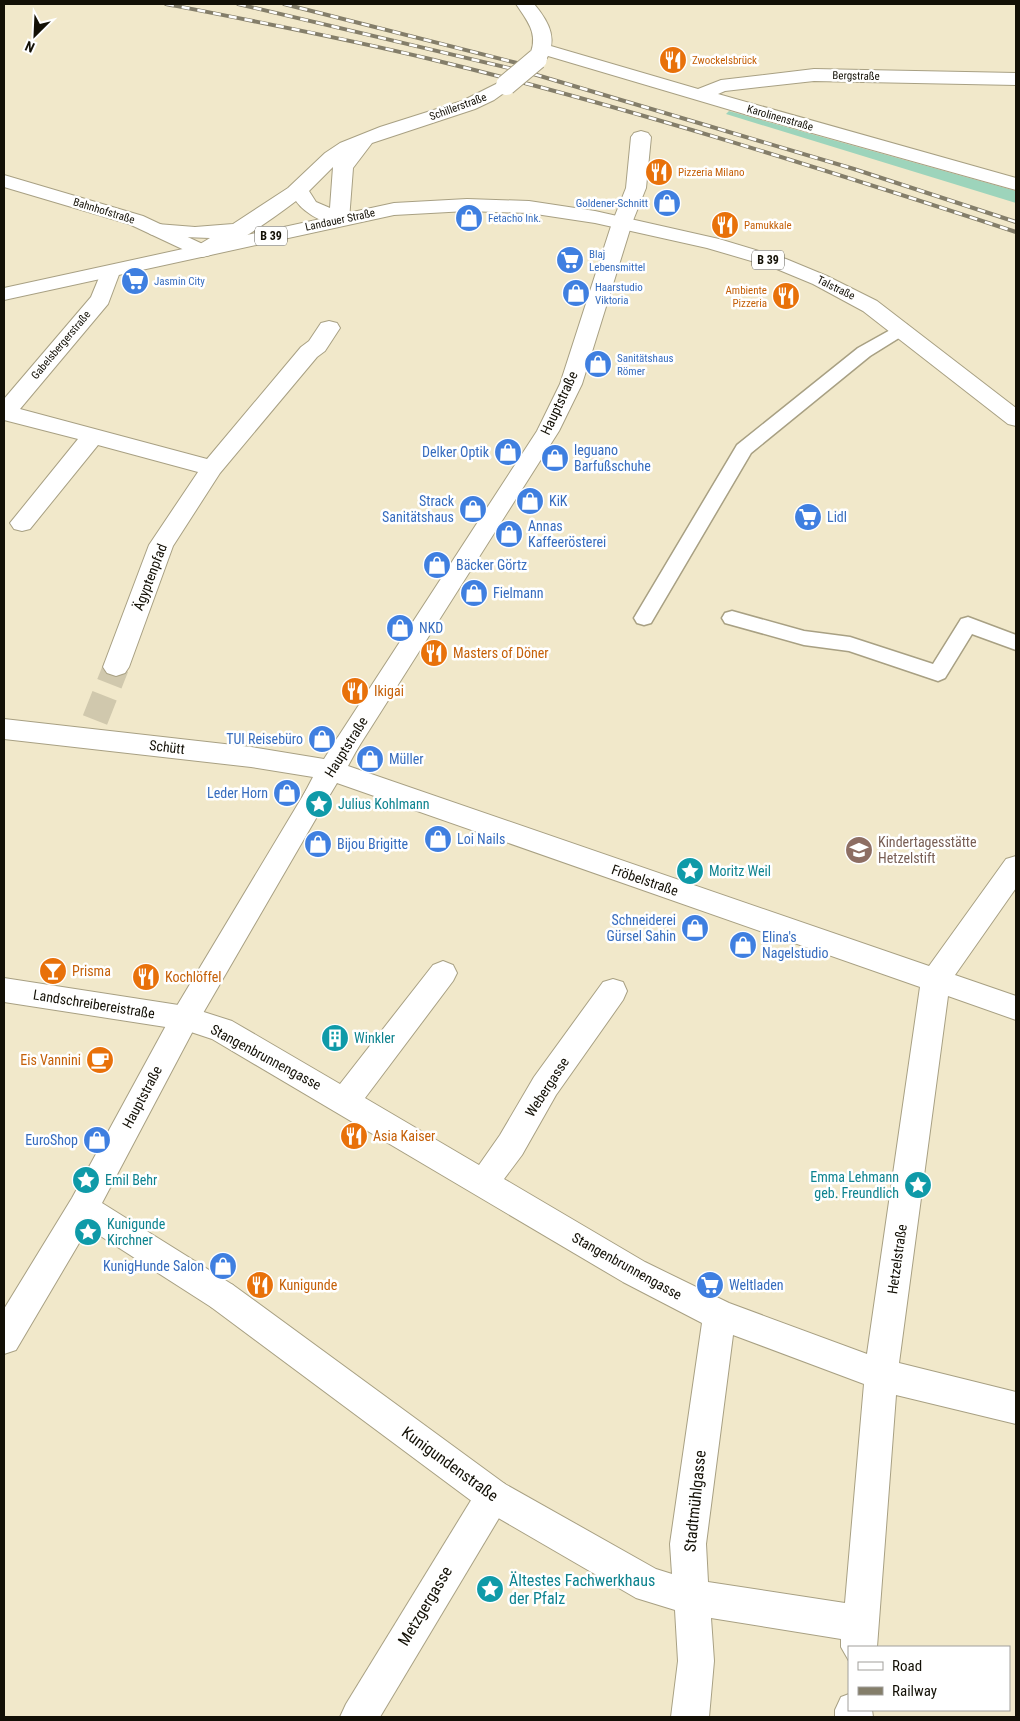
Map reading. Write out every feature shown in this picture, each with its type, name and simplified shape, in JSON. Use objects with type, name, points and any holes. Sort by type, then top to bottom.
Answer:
[{"type":"street","points":[[525,4],[534,13],[544,32],[546,41],[540,54]]},
{"type":"street","name":"Schillerstraße","points":[[202,251],[271,210],[298,190],[336,153],[367,138],[469,106],[506,85],[540,54]]},
{"type":"street","name":"Karolinenstraße","points":[[540,54],[699,95],[1016,184]]},
{"type":"street","name":"Bergstraße","points":[[699,95],[721,86],[814,75],[1016,79]]},
{"type":"street","name":"Hauptstraße","points":[[4,1339],[83,1208],[185,1018],[330,770],[548,431],[571,384],[622,223],[636,188],[641,137]]},
{"type":"street","points":[[298,190],[309,206],[339,220],[343,167],[367,138]]},
{"type":"street","name":"Bahnhofstraße","points":[[4,181],[136,220],[202,251]]},
{"type":"street","name":"Landauer Straße","points":[[4,294],[394,209],[499,205],[538,208],[622,223]]},
{"type":"street","name":"Talstraße","points":[[622,223],[712,242],[779,263],[850,294],[901,329],[1016,419]]},
{"type":"street","points":[[157,230],[195,234],[241,228]]},
{"type":"street","name":"Gabelsbergerstraße","points":[[4,413],[101,298],[110,272]]},
{"type":"street","name":"Ägyptenpfad","points":[[116,667],[161,545],[212,468],[308,352],[317,346],[329,328]]},
{"type":"street","points":[[4,413],[212,468]]},
{"type":"street","points":[[22,523],[93,436]]},
{"type":"street","name":"Schütt","points":[[4,729],[92,729],[330,770]]},
{"type":"street","name":"Fröbelstraße","points":[[330,770],[1016,1008]]},
{"type":"street","name":"Hetzelstraße","points":[[860,1636],[881,1375],[936,980],[1016,867]]},
{"type":"street","points":[[345,1101],[443,973]]},
{"type":"street","name":"Landschreibereistraße","points":[[4,990],[185,1018]]},
{"type":"street","name":"Webergasse","points":[[482,1184],[511,1145],[545,1086],[613,990]]},
{"type":"street","name":"Stangenbrunnengasse","points":[[185,1018],[222,1030],[634,1272],[719,1315],[881,1375],[1016,1408]]},
{"type":"street","name":"Kunigundenstraße","points":[[83,1208],[222,1296],[493,1496],[649,1585],[692,1597],[860,1636]]},
{"type":"street","name":"Stadtmühlgasse","points":[[690,1717],[696,1661],[688,1544],[719,1315]]},
{"type":"street","name":"Metzgergasse","points":[[359,1717],[493,1496]]},
{"type":"lane","points":[[644,618],[744,449],[864,352],[901,329]]},
{"type":"lane","points":[[732,618],[804,638],[850,644],[938,674],[968,624],[1016,642]]},
{"type":"green space","points":[[729,111],[1016,191],[1016,203],[726,114]]},
{"type":"tunnel","points":[[95,720],[116,667]]},
{"type":"railway","points":[[166,4],[397,51],[578,97],[798,162],[1016,232]]},
{"type":"railway","points":[[238,4],[530,73],[854,169],[1016,222]]},
{"type":"railway","points":[[284,4],[517,63]]},
{"type":"place","name":"Zwockelsbrück","points":[[673,60]]},
{"type":"place","name":"Pizzeria Milano","points":[[659,172]]},
{"type":"place","name":"Goldener-Schnitt","points":[[667,203]]},
{"type":"place","name":"Fetacho Ink.","points":[[469,218]]},
{"type":"place","name":"Pamukkale","points":[[725,225]]},
{"type":"place","name":"Blaj Lebensmittel","points":[[570,260]]},
{"type":"place","name":"Jasmin City","points":[[135,281]]},
{"type":"place","name":"Haarstudio Viktoria","points":[[576,293]]},
{"type":"place","name":"Ambiente Pizzeria","points":[[786,296]]},
{"type":"place","name":"Sanitätshaus Römer","points":[[598,364]]},
{"type":"place","name":"Delker Optik","points":[[508,452]]},
{"type":"place","name":"leguano Barfußschuhe","points":[[555,458]]},
{"type":"place","name":"KiK","points":[[530,501]]},
{"type":"place","name":"Strack Sanitätshaus","points":[[473,509]]},
{"type":"place","name":"Lidl","points":[[808,517]]},
{"type":"place","name":"Annas Kaffeerösterei","points":[[509,534]]},
{"type":"place","name":"Bäcker Görtz","points":[[437,565]]},
{"type":"place","name":"Fielmann","points":[[474,593]]},
{"type":"place","name":"NKD","points":[[400,628]]},
{"type":"place","name":"Masters of Döner","points":[[434,653]]},
{"type":"place","name":"Ikigai","points":[[355,691]]},
{"type":"place","name":"TUI Reisebüro","points":[[322,739]]},
{"type":"place","name":"Müller","points":[[370,759]]},
{"type":"place","name":"Leder Horn","points":[[287,793]]},
{"type":"place","name":"Julius Kohlmann","points":[[319,804]]},
{"type":"place","name":"Loi Nails","points":[[438,839]]},
{"type":"place","name":"Bijou Brigitte","points":[[318,844]]},
{"type":"place","name":"Kindertagesstätte Hetzelstift","points":[[859,850]]},
{"type":"place","name":"Moritz Weil","points":[[690,871]]},
{"type":"place","name":"Schneiderei Gürsel Sahin","points":[[695,928]]},
{"type":"place","name":"Elina's Nagelstudio","points":[[743,945]]},
{"type":"place","name":"Prisma","points":[[53,971]]},
{"type":"place","name":"Kochlöffel","points":[[146,977]]},
{"type":"place","name":"Winkler","points":[[335,1038]]},
{"type":"place","name":"Eis Vannini","points":[[100,1060]]},
{"type":"place","name":"Asia Kaiser","points":[[354,1136]]},
{"type":"place","name":"EuroShop","points":[[97,1140]]},
{"type":"place","name":"Emil Behr","points":[[86,1180]]},
{"type":"place","name":"Emma Lehmann geb. Freundlich","points":[[918,1185]]},
{"type":"place","name":"Kunigunde Kirchner","points":[[88,1232]]},
{"type":"place","name":"KunigHunde Salon","points":[[223,1266]]},
{"type":"place","name":"Kunigunde","points":[[260,1285]]},
{"type":"place","name":"Weltladen","points":[[710,1285]]},
{"type":"place","name":"Ältestes Fachwerkhaus der Pfalz","points":[[490,1589]]}]
